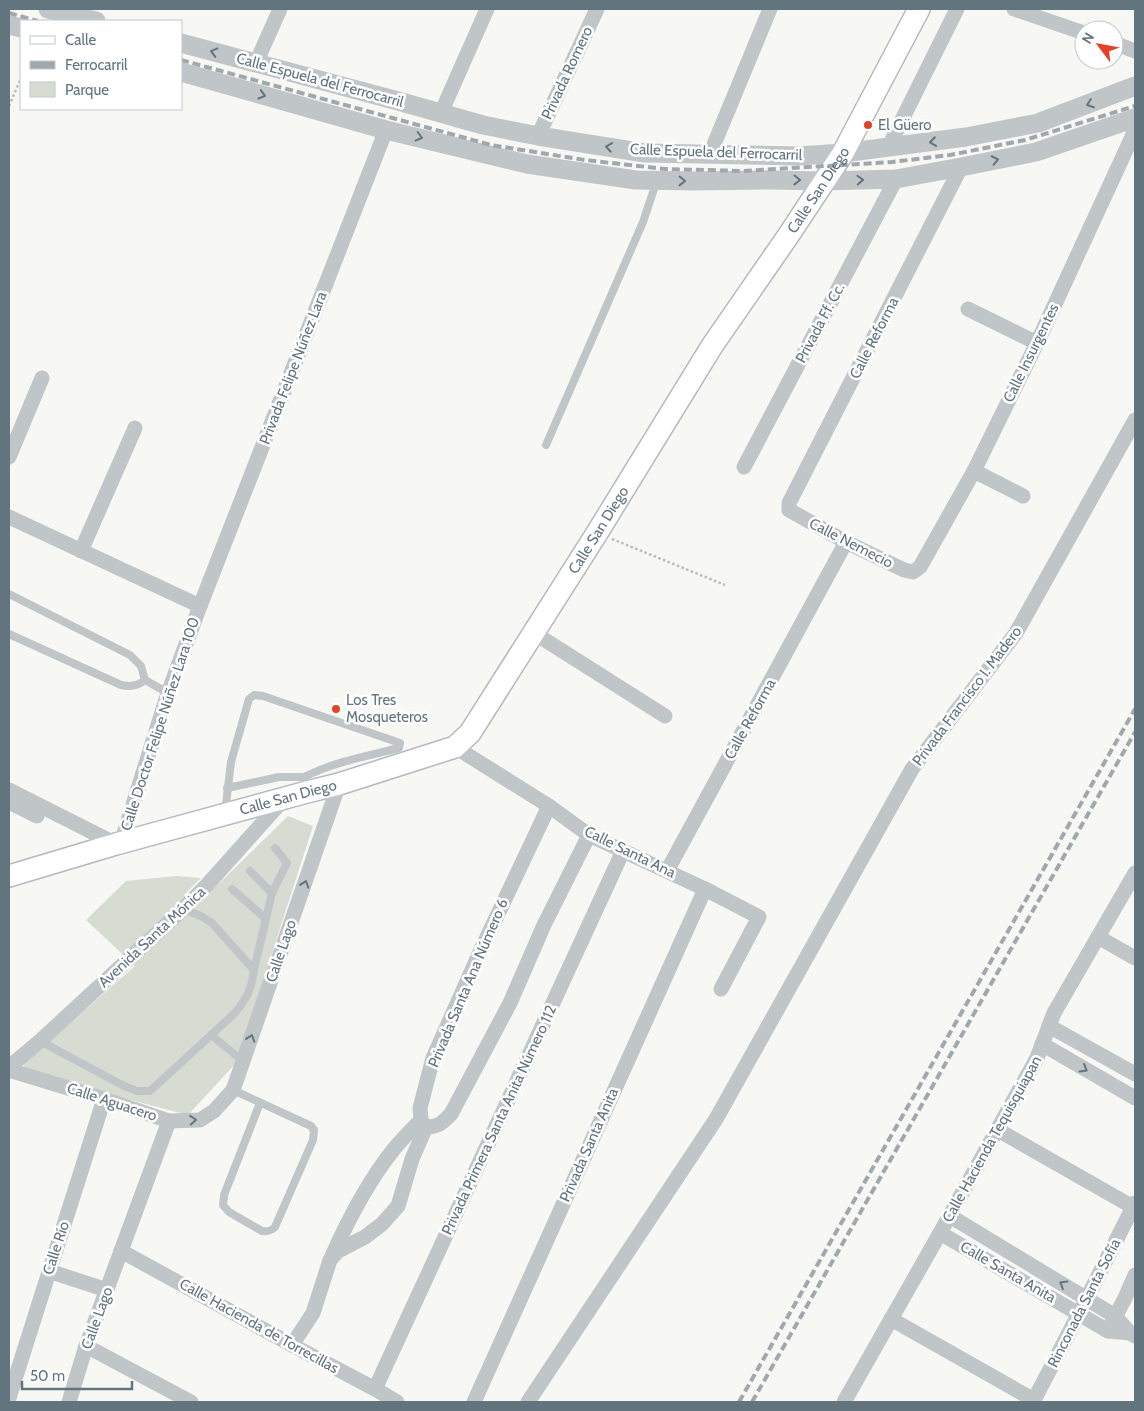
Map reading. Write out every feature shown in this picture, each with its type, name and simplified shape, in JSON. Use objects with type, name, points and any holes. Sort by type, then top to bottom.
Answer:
[{"type":"main road","name":"Calle San Diego","points":[[9,876],[113,845],[285,798],[305,784],[340,784],[455,747],[470,733],[597,533],[712,346],[843,154],[920,9]]},
{"type":"street","points":[[48,9],[92,20]]},
{"type":"street","points":[[256,62],[280,9]]},
{"type":"street","points":[[441,114],[487,9]]},
{"type":"street","name":"Privada Romero","points":[[538,136],[597,9]]},
{"type":"street","points":[[710,154],[770,9]]},
{"type":"street","points":[[888,148],[957,9]]},
{"type":"street","points":[[1014,9],[1074,30]]},
{"type":"street","name":"Calle Espuela del Ferrocarril","points":[[182,43],[483,125],[645,153],[798,156],[843,154],[888,148],[966,137],[1038,123],[1135,86]]},
{"type":"street","name":"Calle Espuela del Ferrocarril","points":[[182,72],[386,130],[527,164],[636,180],[825,181],[896,179],[961,168],[1036,152],[1135,118]]},
{"type":"street","name":"Calle Insurgentes","points":[[913,572],[920,567],[974,471],[1037,343],[1132,137],[1135,126]]},
{"type":"street","name":"Privada Felipe Núñez Lara","points":[[200,606],[386,130]]},
{"type":"street","name":"Calle Reforma","points":[[789,510],[789,503],[961,168]]},
{"type":"street","name":"Privada Ff. Cc.","points":[[744,467],[896,179]]},
{"type":"street","points":[[968,309],[1037,343]]},
{"type":"street","points":[[9,457],[42,378]]},
{"type":"street","name":"Privada Francisco I. Madero","points":[[528,1402],[716,1118],[912,769],[1016,632],[1135,420]]},
{"type":"street","points":[[81,550],[135,428]]},
{"type":"street","points":[[974,471],[1023,496]]},
{"type":"street","name":"Calle Nemecio","points":[[789,510],[846,542],[904,570],[913,572]]},
{"type":"street","points":[[9,517],[200,606]]},
{"type":"street","name":"Calle Reforma","points":[[667,870],[846,542]]},
{"type":"street","name":"Calle Doctor Felipe Núñez Lara 100","points":[[113,845],[200,606]]},
{"type":"street","points":[[534,633],[665,716]]},
{"type":"street","name":"Calle Santa Ana","points":[[455,747],[590,834],[706,889],[759,917],[721,989]]},
{"type":"street","name":"Calle Lago","points":[[214,1111],[232,1090],[340,784]]},
{"type":"street","points":[[9,790],[113,845]]},
{"type":"street","name":"Avenida Santa Mónica","points":[[9,1068],[183,909],[285,798]]},
{"type":"street","points":[[9,802],[113,845]]},
{"type":"street","name":"Privada Santa Ana Número 6","points":[[334,1255],[365,1237],[382,1224],[398,1206],[423,1124],[420,1108],[434,1058],[480,952],[549,806]]},
{"type":"street","points":[[292,1345],[313,1313],[347,1222],[394,1148],[423,1124],[435,1127],[451,1114],[510,1003],[544,925],[590,834]]},
{"type":"street","name":"Privada Primera Santa Anita Número 112","points":[[375,1389],[623,851]]},
{"type":"street","name":"Calle Hacienda Tequisquiapan","points":[[844,1402],[998,1130],[1037,1058],[1054,1013],[1135,873]]},
{"type":"street","name":"Privada Santa Anita","points":[[474,1402],[706,889]]},
{"type":"street","points":[[1098,937],[1135,958]]},
{"type":"street","points":[[1049,1026],[1135,1074]]},
{"type":"street","points":[[1042,1044],[1135,1098]]},
{"type":"street","name":"Calle Aguacero","points":[[9,1068],[169,1121],[200,1120],[214,1111]]},
{"type":"street","name":"Calle Río","points":[[9,1398],[104,1099]]},
{"type":"street","name":"Calle Lago","points":[[69,1402],[86,1346],[169,1121]]},
{"type":"street","points":[[998,1130],[1134,1205]]},
{"type":"street","name":"Rinconada Santa Sofía","points":[[1033,1401],[1134,1205]]},
{"type":"street","name":"Calle Santa Anita","points":[[950,1216],[1116,1316],[1132,1335]]},
{"type":"street","name":"Calle Santa Anita","points":[[940,1233],[1108,1330],[1132,1335]]},
{"type":"street","name":"Calle Hacienda de Torrecillas","points":[[121,1251],[397,1402]]},
{"type":"street","points":[[49,1272],[106,1290]]},
{"type":"street","points":[[1108,1330],[1135,1275]]},
{"type":"street","points":[[891,1319],[1033,1401]]},
{"type":"street","points":[[86,1346],[191,1402]]},
{"type":"lane","points":[[546,444],[643,222],[658,180]]},
{"type":"lane","points":[[9,594],[130,655],[141,666],[145,680],[168,693]]},
{"type":"lane","points":[[9,634],[126,686],[139,685],[145,680]]},
{"type":"lane","points":[[224,814],[227,788],[230,762],[249,699],[254,695],[263,696],[400,743],[400,748],[330,765],[305,784],[279,776],[227,788]]},
{"type":"lane","points":[[40,1041],[122,1085],[137,1091],[150,1092],[235,1013],[245,1000],[252,984],[265,918],[272,894],[288,863],[275,848]]},
{"type":"lane","points":[[250,871],[272,894]]},
{"type":"lane","points":[[232,889],[265,918]]},
{"type":"lane","points":[[183,909],[201,916],[212,923],[254,970]]},
{"type":"lane","points":[[211,1035],[243,1061]]},
{"type":"lane","points":[[232,1090],[311,1126],[314,1130],[313,1140],[275,1227],[270,1232],[262,1231],[229,1212],[223,1205],[224,1196],[260,1103]]},
{"type":"path","points":[[9,106],[20,80]]},
{"type":"path","points":[[597,533],[725,585]]},
{"type":"green space","points":[[288,816],[313,826],[237,1062],[188,1115],[27,1073],[23,1064],[135,966],[86,920],[126,881],[176,876],[201,878],[184,895],[196,906]]},
{"type":"railway","points":[[9,13],[34,20]]},
{"type":"railway","points":[[182,60],[491,145],[585,160],[665,169],[743,171],[892,162],[950,155],[1025,140],[1135,106]]},
{"type":"railway","points":[[739,1402],[1135,709]]},
{"type":"railway","points":[[752,1402],[1135,732]]},
{"type":"place","name":"El Güero","points":[[868,125]]},
{"type":"place","name":"Los Tres Mosqueteros","points":[[336,709]]}]
